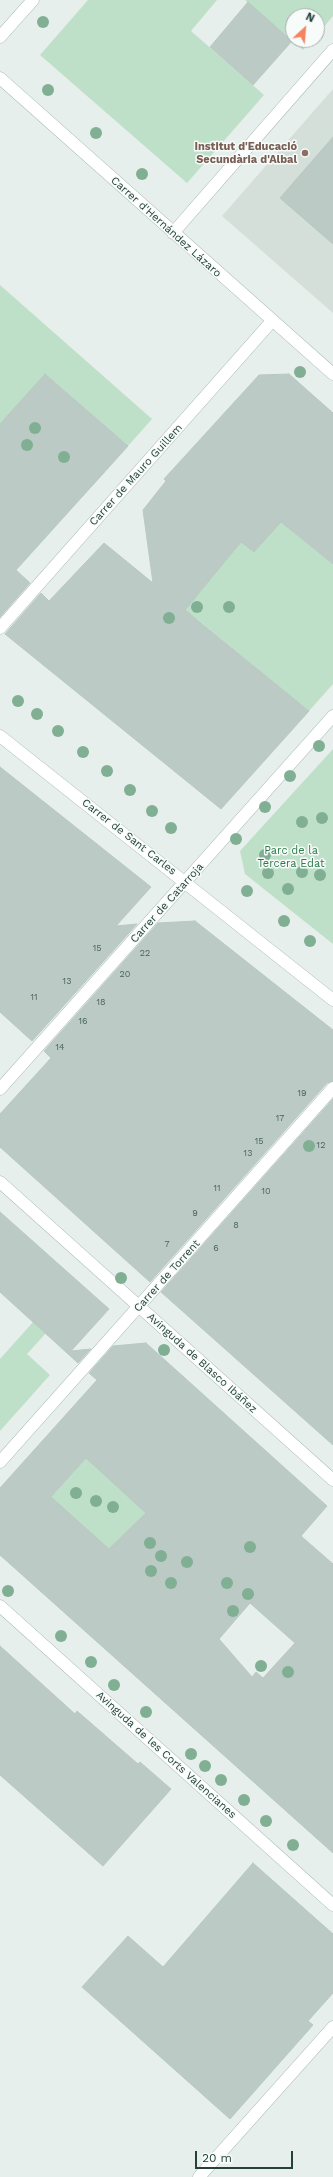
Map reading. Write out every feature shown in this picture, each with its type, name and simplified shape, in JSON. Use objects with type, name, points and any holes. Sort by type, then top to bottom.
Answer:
[{"type":"street","points":[[0,37],[33,0]]},
{"type":"street","points":[[173,233],[333,50]]},
{"type":"street","name":"Carrer d'Hernández Lázaro","points":[[0,78],[333,374]]},
{"type":"street","name":"Carrer de Mauro Guillem","points":[[0,628],[272,321]]},
{"type":"street","name":"Carrer de Catarroja","points":[[0,1089],[333,716]]},
{"type":"street","name":"Carrer de Sant Carles","points":[[0,736],[333,1000]]},
{"type":"street","name":"Carrer de Torrent","points":[[0,1462],[140,1307],[333,1088]]},
{"type":"street","name":"Avinguda de Blasco Ibáñez","points":[[0,1182],[333,1480]]},
{"type":"street","name":"Avinguda de les Corts Valencianes","points":[[0,1606],[333,1905]]},
{"type":"street","points":[[199,2177],[333,2027]]},
{"type":"shaded area","name":"Institut d'Educació Secundària d'Albal","points":[[333,89],[333,313],[222,216]]},
{"type":"green space","points":[[88,0],[217,0],[191,31],[264,95],[187,183],[40,55]]},
{"type":"green space","points":[[245,0],[333,0],[333,16],[325,26],[325,8],[285,8],[285,34]]},
{"type":"green space","points":[[0,285],[152,419],[128,446],[45,374],[22,400],[105,472],[80,499],[0,429]]},
{"type":"green space","points":[[281,522],[333,564],[333,684],[309,711],[197,619],[167,652],[171,570],[199,593],[241,542],[254,552]]},
{"type":"green space","name":"Parc de la Tercera Edat","points":[[333,749],[333,944],[245,874],[240,851]]},
{"type":"green space","points":[[33,1322],[46,1333],[27,1354],[50,1375],[0,1431],[0,1359]]},
{"type":"green space","points":[[101,1441],[152,1518],[109,1549],[48,1501]]},
{"type":"building","points":[[248,2],[285,35],[286,48],[253,85],[210,47]]},
{"type":"building","points":[[333,137],[333,244],[280,198]]},
{"type":"building","points":[[45,374],[128,446],[16,570],[30,583],[0,617],[0,424]]},
{"type":"building","points":[[289,374],[333,413],[333,564],[281,522],[254,552],[241,542],[185,610],[309,711],[221,809],[5,634],[41,593],[49,601],[104,543],[153,583],[143,510],[166,481],[164,479],[259,375]]},
{"type":"building","points":[[0,767],[151,887],[116,926],[137,924],[32,1041],[0,1012]]},
{"type":"building","points":[[195,921],[333,1030],[333,1081],[327,1083],[150,1282],[0,1147],[0,1114],[51,1058],[44,1051],[158,923]]},
{"type":"building","points":[[333,1099],[333,1445],[161,1292]]},
{"type":"building","points":[[0,1212],[109,1309],[71,1351],[91,1349],[78,1363],[0,1292]]},
{"type":"building","points":[[146,1343],[327,1506],[301,1536],[333,1564],[333,1853],[0,1555],[0,1488],[97,1380],[89,1373],[113,1346]],"holes":[[[86,1458],[146,1513],[109,1549],[51,1497]],[[250,1603],[295,1643],[263,1678],[256,1672],[252,1677],[219,1639]]]},
{"type":"building","points":[[0,1646],[75,1714],[77,1711],[138,1764],[140,1762],[171,1789],[103,1866],[0,1775]]},
{"type":"building","points":[[253,1863],[333,1934],[333,1993],[308,2021],[313,2025],[230,2119],[82,1987],[128,1936],[163,1967]]},
{"type":"place","name":"Institut d'Educació Secundària d'Albal","points":[[305,153]]}]
